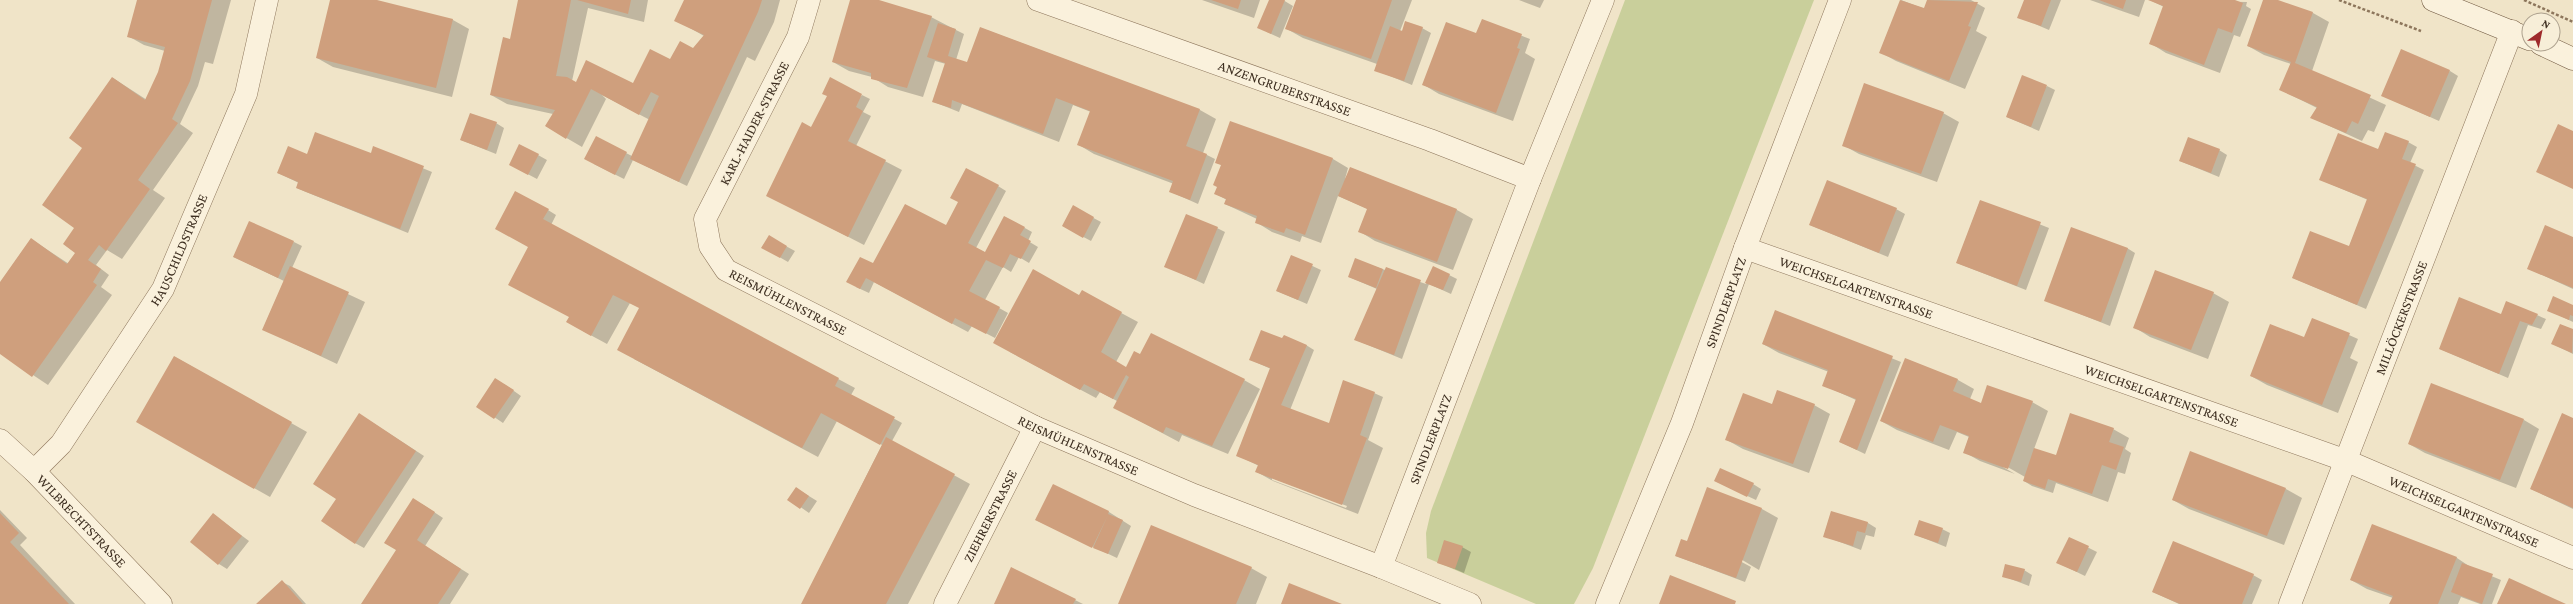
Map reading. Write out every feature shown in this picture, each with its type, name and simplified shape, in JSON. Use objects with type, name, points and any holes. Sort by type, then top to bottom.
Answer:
[{"type":"street","name":"HAUSCHILDSTRASSE","points":[[34,471],[61,444],[162,289],[246,94],[267,0]]},
{"type":"street","name":"KARL-HAIDER-STRASSE","points":[[710,246],[705,219],[798,37],[809,0]]},
{"type":"street","name":"ANZENGRUBERSTRASSE","points":[[1038,0],[1430,140],[1530,179]]},
{"type":"street","name":"SPINDLERPLATZ","points":[[1381,567],[1530,179],[1603,0]]},
{"type":"street","name":"SPINDLERPLATZ","points":[[1607,604],[1682,423],[1745,248],[1840,0]]},
{"type":"street","points":[[2433,0],[2520,35]]},
{"type":"street","name":"MILLÖCKERSTRASSE","points":[[2290,604],[2520,35]]},
{"type":"street","points":[[2558,52],[2573,59]]},
{"type":"street","name":"REISMÜHLENSTRASSE","points":[[710,246],[726,270],[1035,427],[1194,495],[1381,567],[1470,604]]},
{"type":"street","name":"WEICHSELGARTENSTRASSE","points":[[1745,248],[2347,461],[2573,558]]},
{"type":"street","name":"ZIEHRERSTRASSE","points":[[945,604],[1035,427]]},
{"type":"street","name":"WILBRECHTSTRASSE","points":[[0,440],[34,471],[161,604]]},
{"type":"path","points":[[2524,0],[2573,22]]},
{"type":"green space","points":[[1625,0],[1814,0],[1593,568],[1574,604],[1536,604],[1427,558],[1426,533],[1431,511]]},
{"type":"building","points":[[137,0],[212,0],[190,81],[172,119],[178,123],[138,180],[150,189],[106,251],[99,245],[88,260],[101,269],[93,282],[97,285],[32,377],[0,354],[0,282],[31,238],[67,264],[75,253],[63,244],[74,228],[42,205],[82,148],[69,138],[112,77],[145,100],[158,72],[165,47],[127,37]]},
{"type":"building","points":[[330,0],[377,0],[453,19],[436,88],[316,58]]},
{"type":"building","points":[[518,0],[571,0],[556,76],[567,77],[576,82],[586,60],[633,83],[650,49],[670,59],[680,41],[693,48],[704,35],[674,21],[684,0],[762,0],[758,12],[679,182],[630,159],[659,96],[651,92],[639,115],[591,89],[566,139],[545,126],[555,110],[490,95],[503,37],[510,39]]},
{"type":"building","points":[[577,0],[631,0],[628,14]]},
{"type":"building","points":[[850,0],[879,0],[932,16],[907,88],[871,79],[871,73],[832,62]]},
{"type":"building","points":[[1211,0],[1241,0],[1238,9]]},
{"type":"building","points":[[1269,0],[1285,0],[1271,34],[1257,28]]},
{"type":"building","points":[[1296,0],[1392,0],[1371,59],[1285,29]]},
{"type":"building","points":[[1900,0],[1924,8],[1927,0],[1978,2],[1968,26],[1971,27],[1949,81],[1879,53]]},
{"type":"building","points":[[2024,0],[2051,0],[2041,26],[2017,18]]},
{"type":"building","points":[[2099,0],[2126,0],[2123,9]]},
{"type":"building","points":[[2148,0],[2235,0],[2243,3],[2232,33],[2218,28],[2204,65],[2149,44],[2163,6]]},
{"type":"building","points":[[2263,0],[2278,0],[2313,12],[2295,63],[2371,95],[2358,124],[2352,121],[2346,133],[2310,118],[2317,107],[2279,90],[2291,62],[2247,46]]},
{"type":"building","points":[[1482,19],[1522,34],[1517,48],[1520,49],[1496,113],[1422,85],[1446,22],[1476,33]]},
{"type":"building","points":[[1405,21],[1423,27],[1404,81],[1374,71],[1390,26],[1402,31]]},
{"type":"building","points":[[938,23],[956,29],[948,56],[967,62],[980,27],[1200,109],[1186,146],[1207,154],[1190,200],[1169,192],[1173,181],[1077,145],[1090,111],[1056,98],[1043,134],[952,100],[951,108],[932,102],[945,63],[927,57]]},
{"type":"building","points":[[2401,49],[2450,70],[2430,117],[2381,96]]},
{"type":"building","points":[[2022,75],[2047,85],[2031,127],[2006,117]]},
{"type":"building","points":[[830,77],[862,94],[856,107],[863,111],[848,141],[886,160],[848,237],[766,196],[802,122],[811,127],[827,96],[822,94]]},
{"type":"building","points":[[1864,83],[1944,112],[1921,174],[1842,146]]},
{"type":"building","points":[[470,113],[497,122],[487,150],[460,140]]},
{"type":"building","points":[[1230,121],[1333,158],[1305,235],[1286,228],[1284,233],[1255,223],[1257,216],[1224,204],[1226,199],[1214,194],[1217,187],[1213,185],[1221,165],[1215,163]]},
{"type":"building","points":[[2558,124],[2573,131],[2573,189],[2536,172]]},
{"type":"building","points":[[315,132],[371,153],[373,146],[424,166],[400,229],[296,188],[298,182],[277,173],[288,146],[307,154]]},
{"type":"building","points":[[2385,132],[2409,141],[2402,159],[2416,164],[2357,305],[2292,278],[2310,231],[2349,246],[2367,199],[2319,180],[2338,133],[2378,149]]},
{"type":"building","points":[[596,136],[627,152],[615,175],[584,159]]},
{"type":"building","points":[[2188,137],[2220,149],[2211,173],[2179,161]]},
{"type":"building","points":[[519,144],[539,154],[528,175],[509,165]]},
{"type":"building","points":[[1350,167],[1457,209],[1437,262],[1358,232],[1367,209],[1338,196]]},
{"type":"building","points":[[966,168],[999,185],[968,243],[985,252],[1004,216],[1025,227],[1020,235],[1031,241],[1021,259],[1010,254],[1003,268],[986,260],[969,291],[1000,307],[986,334],[955,318],[952,324],[866,278],[860,289],[846,282],[860,257],[873,263],[905,204],[946,225],[958,202],[950,198]]},
{"type":"building","points":[[1827,180],[1897,208],[1879,253],[1809,225]]},
{"type":"building","points":[[515,191],[549,209],[543,219],[839,378],[835,386],[895,417],[880,445],[821,413],[802,448],[617,350],[639,308],[613,295],[591,336],[566,322],[569,317],[508,285],[528,247],[495,229]]},
{"type":"building","points":[[1980,200],[2041,222],[2017,286],[1956,263]]},
{"type":"building","points":[[1073,205],[1094,217],[1083,238],[1062,226]]},
{"type":"building","points":[[1186,214],[1218,227],[1196,280],[1164,267]]},
{"type":"building","points":[[249,221],[294,241],[278,278],[233,257]]},
{"type":"building","points":[[2545,225],[2573,237],[2573,288],[2527,269]]},
{"type":"building","points":[[2071,227],[2128,248],[2101,322],[2044,301]]},
{"type":"building","points":[[769,235],[787,246],[780,258],[761,248]]},
{"type":"building","points":[[1291,255],[1313,264],[1298,300],[1276,291]]},
{"type":"building","points":[[1355,258],[1383,269],[1376,288],[1348,277]]},
{"type":"building","points":[[290,266],[349,292],[321,356],[262,330]]},
{"type":"building","points":[[1433,266],[1450,274],[1443,290],[1425,283]]},
{"type":"building","points":[[1386,267],[1421,280],[1394,355],[1354,340]]},
{"type":"building","points":[[1033,269],[1079,295],[1082,290],[1122,312],[1101,352],[1126,367],[1134,351],[1140,354],[1151,333],[1245,379],[1212,446],[1166,427],[1163,433],[1113,408],[1129,377],[1126,375],[1113,399],[1084,384],[1080,390],[993,343]]},
{"type":"building","points":[[2155,270],[2214,292],[2191,350],[2133,328]]},
{"type":"building","points":[[2553,296],[2573,305],[2573,316],[2570,315],[2569,320],[2547,311]]},
{"type":"building","points":[[2459,297],[2501,314],[2506,301],[2538,314],[2532,325],[2520,321],[2499,374],[2439,349]]},
{"type":"building","points":[[1775,310],[1893,356],[1857,450],[1839,442],[1856,399],[1822,386],[1828,370],[1762,344]]},
{"type":"building","points":[[2312,318],[2350,333],[2322,405],[2250,376],[2270,324],[2304,337]]},
{"type":"building","points":[[2560,324],[2573,329],[2572,353],[2551,344]]},
{"type":"building","points":[[1261,330],[1282,338],[1284,335],[1307,345],[1281,405],[1329,423],[1343,380],[1375,392],[1360,435],[1367,438],[1342,505],[1255,472],[1258,465],[1236,456],[1270,368],[1249,360]]},
{"type":"building","points":[[174,356],[292,422],[254,489],[136,422]]},
{"type":"building","points":[[1905,358],[1958,379],[1953,391],[1981,403],[1987,385],[2033,401],[2008,469],[1963,453],[1969,436],[1940,425],[1933,442],[1880,421]]},
{"type":"building","points":[[495,378],[514,390],[494,419],[476,407]]},
{"type":"building","points":[[2431,383],[2524,419],[2500,480],[2408,444]]},
{"type":"building","points":[[1777,390],[1815,404],[1793,464],[1725,440],[1743,393],[1772,404]]},
{"type":"building","points":[[359,413],[416,451],[355,544],[321,521],[336,499],[313,484]]},
{"type":"building","points":[[2070,413],[2114,428],[2109,442],[2124,447],[2116,470],[2102,465],[2092,494],[2048,479],[2045,489],[2023,481],[2034,448],[2056,455]]},
{"type":"building","points":[[2562,413],[2573,418],[2573,508],[2530,489]]},
{"type":"building","points":[[886,437],[955,474],[886,604],[801,604]]},
{"type":"building","points":[[2190,451],[2286,488],[2267,536],[2172,500]]},
{"type":"building","points":[[1720,468],[1754,483],[1747,497],[1714,481]]},
{"type":"building","points":[[1053,484],[1109,511],[1108,514],[1123,520],[1108,554],[1093,548],[1108,515],[1092,548],[1035,520]]},
{"type":"building","points":[[796,487],[809,496],[800,509],[787,500]]},
{"type":"building","points":[[1707,487],[1762,508],[1736,578],[1675,556],[1681,539],[1687,541]]},
{"type":"building","points":[[413,498],[435,512],[417,540],[461,569],[438,604],[361,604],[396,550],[384,543]]},
{"type":"building","points":[[1831,511],[1868,522],[1865,533],[1857,531],[1853,546],[1823,537]]},
{"type":"building","points":[[0,513],[19,533],[10,542],[69,604],[0,604]]},
{"type":"building","points":[[213,513],[242,536],[218,565],[190,542]]},
{"type":"building","points":[[1919,520],[1943,528],[1938,543],[1914,535]]},
{"type":"building","points":[[2372,524],[2457,557],[2438,604],[2389,604],[2393,596],[2350,580]]},
{"type":"building","points":[[1151,525],[1252,567],[1236,604],[1118,604]]},
{"type":"building","points":[[2069,537],[2089,546],[2077,572],[2056,563]]},
{"type":"building","points":[[1444,540],[1463,546],[1455,569],[1437,563]]},
{"type":"building","points":[[2173,541],[2254,574],[2242,604],[2180,604],[2152,592]]},
{"type":"building","points":[[2462,563],[2493,574],[2482,604],[2451,592]]},
{"type":"building","points":[[2005,564],[2025,569],[2021,582],[2002,577]]},
{"type":"building","points":[[1011,567],[1076,599],[1073,604],[994,604]]},
{"type":"building","points":[[1670,575],[1736,601],[1735,604],[1659,604]]},
{"type":"building","points":[[2509,578],[2566,604],[2497,604]]},
{"type":"building","points":[[282,580],[303,604],[256,604]]},
{"type":"building","points":[[1289,583],[1342,604],[1281,604]]}]
